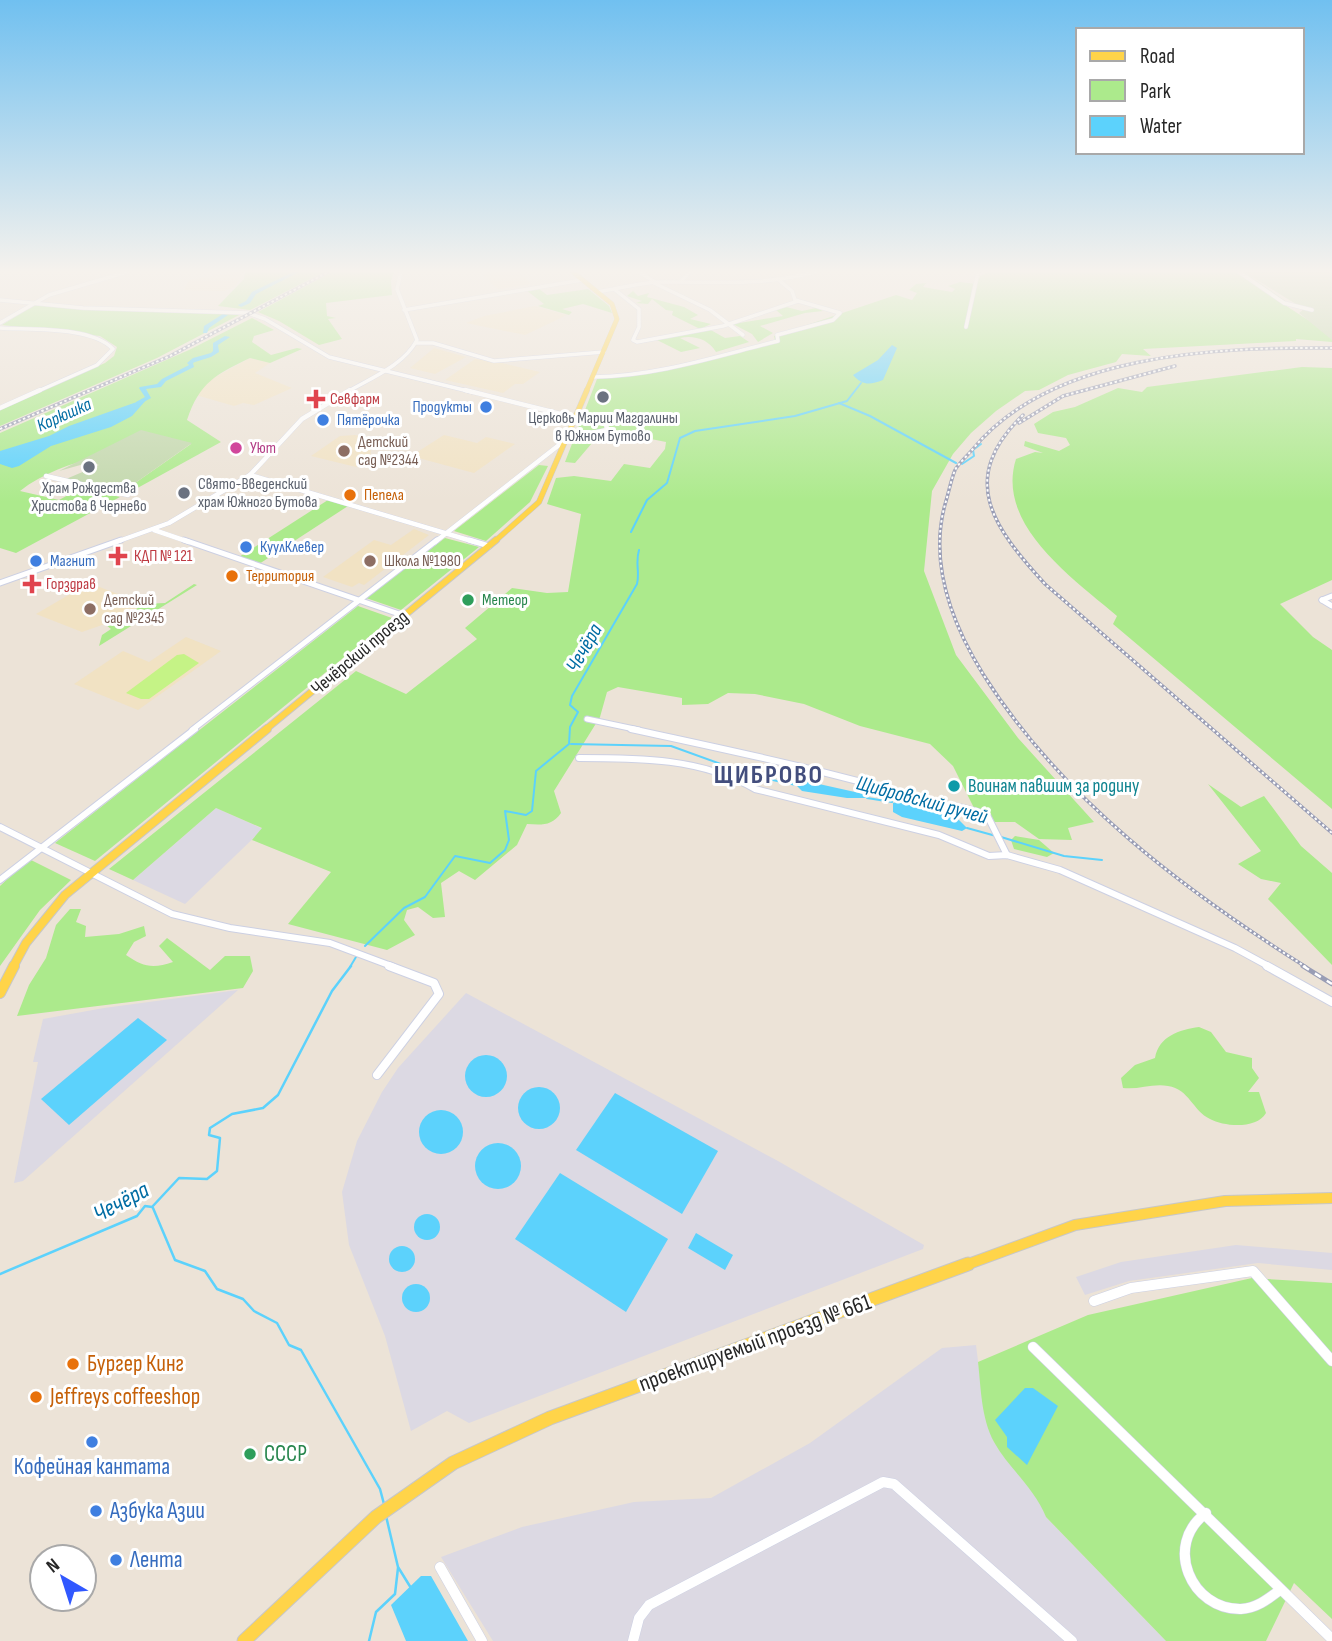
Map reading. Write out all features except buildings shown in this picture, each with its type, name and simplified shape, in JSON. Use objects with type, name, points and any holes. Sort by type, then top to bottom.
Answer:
[{"type":"main road","name":"Чечёрский проезд","points":[[0,993],[37,926],[56,904],[539,502],[605,349]]},
{"type":"main road","name":"проектируемый проезд № 661","points":[[244,1641],[376,1517],[413,1489],[453,1463],[550,1418],[1075,1225],[1153,1210],[1226,1201],[1332,1198]]},
{"type":"street","points":[[0,408],[97,365],[113,349]]},
{"type":"street","points":[[314,349],[328,357],[382,372],[577,418]]},
{"type":"street","points":[[0,583],[153,530],[250,475],[310,413],[382,372],[411,349]]},
{"type":"street","points":[[452,349],[494,361],[604,352]]},
{"type":"street","points":[[594,377],[632,375],[752,349]]},
{"type":"street","points":[[0,880],[568,438],[606,431],[605,416]]},
{"type":"street","points":[[538,463],[556,466]]},
{"type":"street","points":[[250,475],[489,546]]},
{"type":"street","points":[[46,476],[128,495]]},
{"type":"street","points":[[153,530],[405,616]]},
{"type":"street","points":[[1332,596],[1322,600],[1332,606]]},
{"type":"street","points":[[587,719],[834,772],[936,803],[977,811],[987,815],[1007,855]]},
{"type":"street","points":[[579,758],[653,758],[732,775],[755,789],[939,835],[989,856],[1007,855],[1060,870],[1199,931],[1332,1002]]},
{"type":"street","points":[[0,827],[172,914],[230,928],[322,941],[394,965],[434,983],[439,994],[377,1075]]},
{"type":"street","points":[[1094,1301],[1130,1288],[1253,1271],[1332,1361]]},
{"type":"street","points":[[1033,1347],[1206,1513],[1280,1590],[1332,1639]]},
{"type":"street","points":[[633,1641],[639,1618],[649,1605],[857,1497],[872,1484],[884,1480],[894,1484],[953,1534],[1072,1641]]},
{"type":"street","points":[[1206,1513],[1185,1535],[1183,1556],[1193,1580],[1209,1601],[1225,1609],[1250,1611],[1268,1603],[1280,1590]]},
{"type":"street","points":[[440,1567],[482,1641]]},
{"type":"shaded area","points":[[433,349],[466,357],[435,374],[410,368]]},
{"type":"shaded area","points":[[250,358],[270,363],[255,373],[292,388],[254,405],[243,403],[234,406],[196,395],[206,382]]},
{"type":"shaded area","points":[[475,359],[540,372],[503,393],[445,380]]},
{"type":"shaded area","name":"Детский сад №2344","points":[[355,435],[370,439],[371,457],[356,467],[311,456],[340,436]]},
{"type":"shaded area","points":[[444,435],[477,443],[486,437],[515,444],[474,473],[411,456]]},
{"type":"shaded area","name":"Школа №1980","points":[[414,529],[429,535],[364,585],[359,583],[352,587],[323,577],[374,540],[391,545]]},
{"type":"shaded area","name":"Детский сад №2345","points":[[89,583],[144,604],[113,624],[82,632],[36,614]]},
{"type":"shaded area","points":[[186,637],[221,651],[138,710],[74,684],[123,651],[149,662]]},
{"type":"shaded area","points":[[216,808],[263,829],[185,904],[133,880]]},
{"type":"shaded area","points":[[238,990],[23,1181],[14,1183],[38,1062],[33,1062],[43,1019]]},
{"type":"shaded area","points":[[466,993],[778,1161],[924,1245],[923,1249],[469,1423],[447,1411],[411,1431],[385,1336],[349,1245],[342,1192],[357,1141],[382,1092],[398,1068]]},
{"type":"shaded area","points":[[1236,1245],[1332,1253],[1332,1270],[1258,1263],[1129,1281],[1085,1295],[1076,1277],[1121,1262]]},
{"type":"shaded area","points":[[976,1345],[985,1417],[994,1442],[1037,1495],[1046,1517],[1166,1641],[493,1641],[441,1557],[522,1527],[634,1502],[711,1498],[810,1443],[942,1348]]},
{"type":"green space","points":[[116,349],[175,349],[0,426],[0,410],[105,363],[114,356]]},
{"type":"green space","points":[[262,349],[271,355],[302,349],[270,363],[250,358],[210,381],[197,397],[187,420],[221,442],[123,496],[118,495],[191,444],[146,449],[79,462],[38,479],[20,491],[59,500],[81,488],[120,497],[16,553],[0,548],[0,433],[189,350]]},
{"type":"green space","points":[[674,349],[697,349],[681,352]]},
{"type":"green space","points":[[743,349],[1151,349],[1143,349],[1151,356],[1122,354],[1116,362],[1068,375],[1039,390],[1025,391],[971,433],[953,454],[932,491],[924,571],[956,655],[1018,738],[1094,822],[1068,828],[1072,840],[1039,839],[1015,822],[981,822],[953,766],[930,744],[860,726],[804,704],[755,694],[728,693],[708,704],[682,705],[682,698],[618,687],[607,692],[600,717],[554,791],[561,813],[558,817],[546,824],[527,824],[517,845],[475,880],[459,871],[441,883],[445,917],[433,918],[418,907],[407,910],[404,920],[415,935],[387,950],[288,924],[331,872],[252,840],[262,828],[216,808],[133,880],[109,869],[356,671],[406,694],[477,639],[465,628],[512,588],[547,593],[568,592],[581,514],[547,504],[556,478],[574,476],[611,481],[624,464],[650,468],[665,449],[666,442],[616,432],[598,436],[575,463],[565,462],[597,379]]},
{"type":"green space","points":[[1302,367],[1332,368],[1332,580],[1280,604],[1313,637],[1332,650],[1332,809],[1113,624],[1117,616],[1061,567],[1027,528],[1017,506],[1013,483],[1016,459],[1035,452],[1043,453],[1024,446],[1025,441],[1059,451],[1070,445],[1066,438],[1038,433],[1034,424],[1053,412],[1075,407],[1118,388],[1142,392],[1147,387]]},
{"type":"green space","points":[[141,430],[192,443],[118,495],[59,482],[99,465],[91,462],[59,471]]},
{"type":"green space","points":[[539,465],[548,466],[530,502],[486,541],[454,531]]},
{"type":"green space","points":[[328,500],[348,506],[259,564],[239,557]]},
{"type":"green space","points":[[445,538],[479,547],[401,610],[366,598]]},
{"type":"green space","points":[[194,584],[197,585],[99,646],[102,635],[111,629],[105,624],[113,624],[144,604],[165,603]]},
{"type":"green space","points":[[358,606],[392,618],[95,861],[55,843]]},
{"type":"green space","points":[[184,654],[199,663],[149,699],[126,693],[177,655]]},
{"type":"green space","points":[[1208,784],[1241,807],[1264,796],[1301,846],[1332,873],[1332,965],[1268,899],[1281,883],[1261,879],[1238,864],[1261,851]]},
{"type":"green space","points":[[1015,836],[1039,840],[1054,853],[1047,857],[1014,849],[1011,840]]},
{"type":"green space","points":[[29,859],[71,880],[40,910],[0,966],[0,886]]},
{"type":"green space","points":[[70,909],[81,909],[76,922],[86,926],[85,937],[119,934],[144,926],[146,936],[134,942],[126,955],[143,964],[160,966],[173,962],[159,946],[167,938],[210,970],[225,956],[250,956],[253,971],[243,988],[17,1016],[29,985],[46,958],[56,925]]},
{"type":"green space","points":[[1199,1027],[1211,1032],[1226,1052],[1252,1058],[1252,1068],[1259,1078],[1248,1092],[1259,1092],[1266,1113],[1256,1122],[1240,1125],[1216,1122],[1199,1111],[1175,1088],[1162,1085],[1123,1088],[1121,1078],[1135,1065],[1155,1058],[1165,1039],[1177,1032]]},
{"type":"green space","points":[[1252,1278],[1332,1283],[1332,1619],[1294,1583],[1266,1641],[1166,1641],[1046,1517],[1035,1496],[1000,1452],[986,1423],[978,1362],[1088,1315]]},
{"type":"water","points":[[889,349],[897,349],[883,380],[867,384],[853,375],[878,360]]},
{"type":"water","points":[[148,398],[132,416],[111,427],[51,446],[19,466],[12,468],[0,464],[0,451],[49,436],[69,426]]},
{"type":"water","points":[[801,780],[864,794],[868,798],[847,798],[802,791],[796,785]]},
{"type":"water","points":[[908,798],[957,818],[967,828],[962,831],[902,817],[893,812],[893,803]]},
{"type":"water","points":[[138,1018],[167,1040],[69,1125],[41,1099]]},
{"type":"water","points":[[486,1055],[501,1061],[507,1076],[501,1091],[486,1097],[471,1091],[465,1076],[471,1061]]},
{"type":"water","points":[[539,1087],[554,1093],[560,1108],[554,1123],[539,1129],[524,1123],[518,1108],[524,1093]]},
{"type":"water","points":[[615,1093],[718,1151],[682,1214],[576,1150]]},
{"type":"water","points":[[441,1110],[457,1116],[463,1132],[457,1148],[441,1154],[425,1148],[419,1132],[425,1116]]},
{"type":"water","points":[[498,1143],[514,1150],[521,1166],[514,1182],[498,1189],[482,1182],[475,1166],[482,1150]]},
{"type":"water","points":[[560,1173],[668,1239],[626,1312],[515,1239]]},
{"type":"water","points":[[427,1214],[437,1217],[440,1227],[437,1237],[427,1240],[417,1237],[414,1227],[417,1217]]},
{"type":"water","points":[[696,1233],[733,1255],[725,1270],[688,1248]]},
{"type":"water","points":[[402,1246],[412,1249],[415,1259],[412,1269],[402,1272],[392,1269],[389,1259],[392,1249]]},
{"type":"water","points":[[416,1284],[426,1288],[430,1298],[426,1308],[416,1312],[406,1308],[402,1298],[406,1288]]},
{"type":"water","points":[[1025,1388],[1033,1388],[1058,1406],[1027,1465],[1007,1447],[1007,1437],[995,1420]]},
{"type":"water","points":[[421,1576],[431,1576],[468,1641],[406,1641],[391,1605]]},
{"type":"waterway","name":"Корюшка","points":[[138,403],[148,398],[142,388],[159,386],[164,380],[192,366],[190,363],[195,359],[213,354],[216,349]]},
{"type":"waterway","name":"Чечёра","points":[[839,403],[847,401],[861,383]]},
{"type":"waterway","name":"Чечёра","points":[[631,532],[647,500],[667,483],[680,438],[695,431],[795,416],[839,403]]},
{"type":"waterway","points":[[839,403],[870,416],[956,463]]},
{"type":"waterway","points":[[962,464],[974,456],[973,450],[981,444]]},
{"type":"waterway","name":"Чечёра","points":[[365,946],[404,908],[425,897],[455,856],[490,863],[505,850],[509,840],[505,811],[526,815],[532,811],[536,771],[569,744],[570,727],[578,712],[570,705],[572,696],[637,584],[639,550]]},
{"type":"waterway","name":"Щибровский ручей","points":[[571,744],[671,746],[754,776],[796,785]]},
{"type":"waterway","name":"Щибровский ручей","points":[[867,798],[892,802]]},
{"type":"waterway","name":"Щибровский ручей","points":[[967,828],[996,836]]},
{"type":"waterway","name":"Щибровский ручей","points":[[1001,837],[1064,856],[1102,860]]},
{"type":"waterway","name":"Чечёра","points":[[350,967],[356,957]]},
{"type":"waterway","name":"Чечёра","points":[[0,1274],[137,1216],[145,1206],[152,1207],[179,1178],[207,1179],[217,1171],[220,1138],[209,1135],[210,1128],[232,1114],[263,1108],[278,1095],[332,991],[351,966]]},
{"type":"waterway","points":[[153,1208],[175,1260],[205,1271],[217,1289],[243,1299],[254,1311],[277,1323],[289,1345],[301,1350],[380,1489],[384,1504]]},
{"type":"waterway","points":[[386,1516],[398,1567],[411,1588]]},
{"type":"waterway","points":[[369,1641],[376,1612],[395,1594],[398,1568]]},
{"type":"railway","points":[[0,429],[184,349]]},
{"type":"railway","points":[[1273,349],[1188,354],[1138,362],[1090,375],[1045,393],[1005,418],[955,470],[941,524],[941,568],[952,612],[971,654],[1014,719],[1049,761],[1087,801],[1171,873],[1306,967]]},
{"type":"railway","points":[[1019,423],[1063,396],[1175,366]]},
{"type":"railway","points":[[1023,415],[1003,438],[991,460],[987,482],[990,502],[1010,543],[1045,584],[1332,833]]},
{"type":"railway","points":[[1303,966],[1332,984]]},
{"type":"place","name":"Церковь Марии Магдалины в Южном Бутово","points":[[603,397]]},
{"type":"place","name":"Севфарм","points":[[316,399]]},
{"type":"place","name":"Продукты","points":[[486,407]]},
{"type":"place","name":"Пятёрочка","points":[[323,420]]},
{"type":"place","name":"Уют","points":[[236,448]]},
{"type":"place","name":"Детский сад №2344","points":[[344,451]]},
{"type":"place","name":"Храм Рождества Христова в Чернево","points":[[89,467]]},
{"type":"place","name":"Свято-Введенский храм Южного Бутова","points":[[184,493]]},
{"type":"place","name":"Пепела","points":[[350,495]]},
{"type":"place","name":"КуулКлевер","points":[[246,547]]},
{"type":"place","name":"КДП № 121","points":[[118,556]]},
{"type":"place","name":"Магнит","points":[[36,561]]},
{"type":"place","name":"Школа №1980","points":[[370,561]]},
{"type":"place","name":"Территория","points":[[232,576]]},
{"type":"place","name":"Горздрав","points":[[32,584]]},
{"type":"place","name":"Метеор","points":[[468,600]]},
{"type":"place","name":"Детский сад №2345","points":[[90,609]]},
{"type":"place","name":"Воинам павшим за родину","points":[[954,786]]},
{"type":"place","name":"Бургер Кинг","points":[[73,1364]]},
{"type":"place","name":"Jeffreys coffeeshop","points":[[36,1397]]},
{"type":"place","name":"Кофейная кантата","points":[[92,1442]]},
{"type":"place","name":"СССР","points":[[250,1454]]},
{"type":"place","name":"Азбука Азии","points":[[96,1511]]},
{"type":"place","name":"Лента","points":[[116,1560]]},
{"type":"district","name":"ЩИБРОВО","points":[[769,775]]}]
